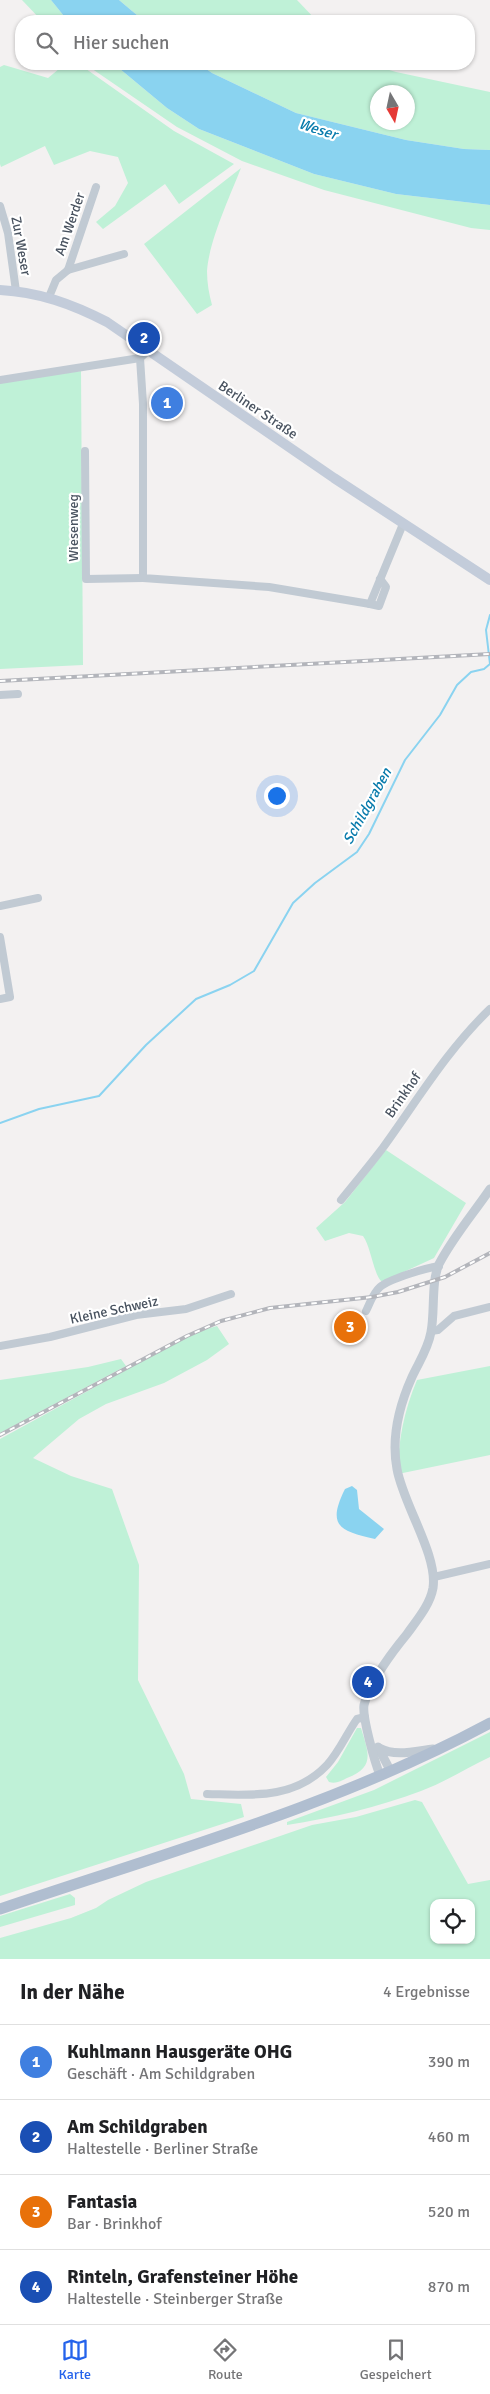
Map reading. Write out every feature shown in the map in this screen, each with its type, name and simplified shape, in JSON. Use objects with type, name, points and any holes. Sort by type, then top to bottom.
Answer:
[{"type":"main road","name":"Berliner Straße","points":[[0,290],[49,297],[75,305],[107,322],[144,354],[490,580]]},
{"type":"main road","points":[[0,1909],[248,1826],[385,1772],[438,1749],[490,1723]]},
{"type":"street","name":"Am Werder","points":[[68,270],[96,187]]},
{"type":"street","name":"Zur Weser","points":[[0,206],[8,233],[16,291]]},
{"type":"street","name":"Am Werder","points":[[49,297],[56,280],[68,270],[124,254]]},
{"type":"street","points":[[0,380],[144,354],[143,578],[269,587],[370,604],[403,524]]},
{"type":"street","name":"Wiesenweg","points":[[85,451],[86,579],[143,578]]},
{"type":"street","points":[[0,695],[18,694]]},
{"type":"street","points":[[0,906],[38,898]]},
{"type":"street","points":[[0,937],[10,997],[0,999]]},
{"type":"street","name":"Brinkhof","points":[[341,1200],[382,1148],[418,1095],[451,1053],[490,1009]]},
{"type":"street","points":[[385,1772],[374,1760],[364,1717],[364,1704],[398,1645],[423,1612],[432,1595],[434,1577],[425,1547],[400,1485],[395,1451],[399,1414],[412,1377],[428,1346],[439,1266],[455,1238],[490,1189]]},
{"type":"street","points":[[366,1311],[372,1297],[380,1286],[425,1268],[439,1266]]},
{"type":"street","name":"Kleine Schweiz","points":[[0,1346],[50,1337],[136,1315],[186,1309],[231,1294]]},
{"type":"street","points":[[431,1332],[438,1330],[454,1316],[490,1307]]},
{"type":"street","points":[[434,1577],[490,1564]]},
{"type":"street","points":[[207,1794],[267,1795],[296,1788],[310,1780],[328,1764],[357,1719],[364,1717]]},
{"type":"street","points":[[369,1735],[379,1748],[385,1752],[404,1753],[438,1749]]},
{"type":"street","points":[[379,1748],[385,1772]]},
{"type":"green space","points":[[22,0],[51,0],[63,15],[36,15]]},
{"type":"green space","points":[[119,0],[297,0],[311,15],[137,15]]},
{"type":"green space","points":[[4,65],[15,68],[15,70],[48,78],[58,70],[88,70],[174,131],[234,164],[179,204],[165,184],[103,229],[96,222],[115,206],[128,183],[118,157],[90,151],[54,165],[45,146],[1,167],[0,67]]},
{"type":"green space","points":[[94,70],[121,70],[167,108],[199,129],[314,174],[396,194],[490,205],[490,230],[471,228],[324,190],[242,161],[177,127]]},
{"type":"green space","points":[[208,70],[389,70],[490,92],[490,150],[464,149],[406,140],[296,113]]},
{"type":"green space","points":[[241,168],[221,219],[209,259],[207,280],[212,305],[197,314],[144,244]]},
{"type":"green space","points":[[81,371],[83,665],[0,669],[0,382]]},
{"type":"green space","points":[[386,1150],[466,1203],[434,1258],[382,1282],[379,1279],[363,1236],[349,1233],[325,1241],[316,1228],[345,1202]]},
{"type":"green space","points":[[217,1326],[229,1344],[207,1360],[164,1383],[106,1404],[79,1419],[33,1458],[71,1476],[112,1489],[139,1565],[138,1680],[184,1774],[191,1799],[241,1804],[244,1817],[0,1896],[0,1439],[159,1352],[200,1331]]},
{"type":"green space","points":[[121,1359],[126,1366],[0,1433],[0,1380],[88,1367]]},
{"type":"green space","points":[[490,1366],[490,1455],[398,1474],[399,1449],[403,1426],[417,1380]]},
{"type":"green space","points":[[357,1728],[361,1728],[366,1744],[368,1758],[366,1764],[356,1774],[338,1782],[329,1782],[326,1777],[338,1762]]},
{"type":"green space","points":[[490,1732],[490,1757],[439,1783],[405,1797],[372,1807],[287,1825],[287,1822],[374,1790]]},
{"type":"green space","points":[[415,1800],[422,1802],[468,1884],[490,1880],[490,1959],[0,1959],[0,1938],[71,1918],[96,1908],[108,1900],[146,1882],[312,1825],[356,1817]]},
{"type":"green space","points":[[70,1894],[75,1898],[75,1905],[0,1927],[0,1916]]},
{"type":"water","points":[[51,0],[119,0],[137,15],[63,15]]},
{"type":"water","name":"Weser","points":[[121,70],[208,70],[296,113],[406,140],[464,149],[490,150],[490,205],[396,194],[314,174],[199,129],[167,108]]},
{"type":"water","points":[[352,1486],[357,1490],[359,1509],[384,1529],[375,1539],[346,1530],[337,1519],[339,1502],[345,1489]]},
{"type":"waterway","name":"Schildgraben","points":[[0,1123],[39,1109],[99,1096],[146,1045],[196,999],[230,985],[254,971],[293,903],[315,883],[357,852],[369,834],[405,760],[440,715],[457,685],[471,672],[484,669],[490,664],[486,630],[490,615]]},
{"type":"railway","points":[[0,681],[490,654]]},
{"type":"railway","points":[[0,1435],[187,1336],[221,1321],[270,1308],[372,1297],[398,1292],[445,1277],[490,1253]]},
{"type":"place","name":"Am Schildgraben","points":[[144,338]]},
{"type":"place","name":"Kuhlmann Hausgeräte OHG","points":[[167,403]]},
{"type":"place","name":"Fantasia","points":[[350,1327]]},
{"type":"place","name":"Rinteln, Grafensteiner Höhe","points":[[368,1682]]}]
